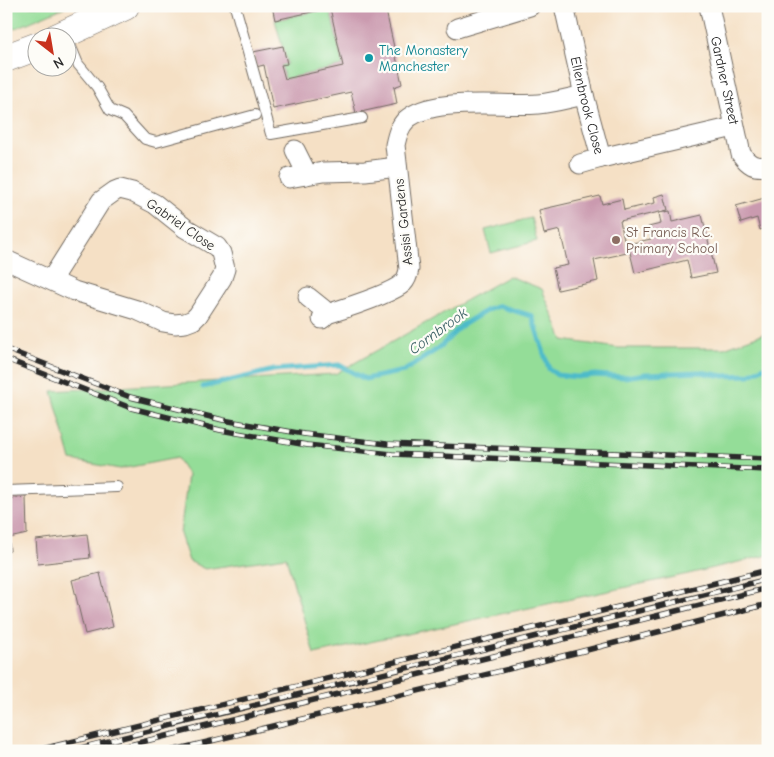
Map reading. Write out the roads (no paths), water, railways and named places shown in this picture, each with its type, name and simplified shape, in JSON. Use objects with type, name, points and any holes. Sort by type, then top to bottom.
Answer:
[{"type":"street","points":[[78,30],[125,6]]},
{"type":"street","points":[[457,28],[530,6]]},
{"type":"street","name":"Ellenbrook Close","points":[[564,6],[584,95],[601,158],[734,127]]},
{"type":"street","name":"Gardner Street","points":[[709,6],[741,154],[747,163],[754,167],[768,166]]},
{"type":"street","points":[[7,55],[28,49]]},
{"type":"street","name":"Assisi Gardens","points":[[308,297],[323,308],[325,317],[388,292],[402,284],[407,278],[409,269],[395,145],[398,132],[405,121],[427,110],[465,104],[480,113],[584,95]]},
{"type":"street","name":"Assisi Gardens","points":[[295,150],[304,168],[297,176],[323,172],[365,171],[397,167]]},
{"type":"street","points":[[580,164],[601,158]]},
{"type":"street","name":"Gabriel Close","points":[[6,260],[74,291],[137,310],[163,322],[175,324],[185,324],[198,315],[222,278],[225,269],[224,260],[217,247],[185,228],[155,204],[132,192],[120,189],[110,193],[101,201],[51,280]]},
{"type":"lane","points":[[235,6],[271,134],[362,118]]},
{"type":"lane","points":[[78,64],[97,87],[110,110],[124,116],[150,141],[156,142],[255,115]]},
{"type":"lane","points":[[6,491],[117,486]]},
{"type":"waterway","name":"Cornbrook","points":[[203,387],[274,370],[339,365],[365,379],[404,371],[439,348],[461,326],[487,310],[499,306],[532,316],[549,369],[557,375],[624,377],[646,374],[700,372],[724,376],[749,375],[768,365]]},
{"type":"railway","points":[[6,349],[130,397],[223,420],[304,434],[387,444],[768,459]]},
{"type":"railway","points":[[6,359],[131,408],[220,430],[307,445],[392,454],[768,470]]},
{"type":"railway","points":[[34,751],[768,570]]},
{"type":"railway","points":[[68,751],[768,579]]},
{"type":"railway","points":[[105,751],[768,588]]},
{"type":"railway","points":[[170,751],[768,604]]},
{"type":"place","name":"The Monastery Manchester","points":[[369,58]]},
{"type":"place","name":"St Francis R.C. Primary School","points":[[616,240]]}]
